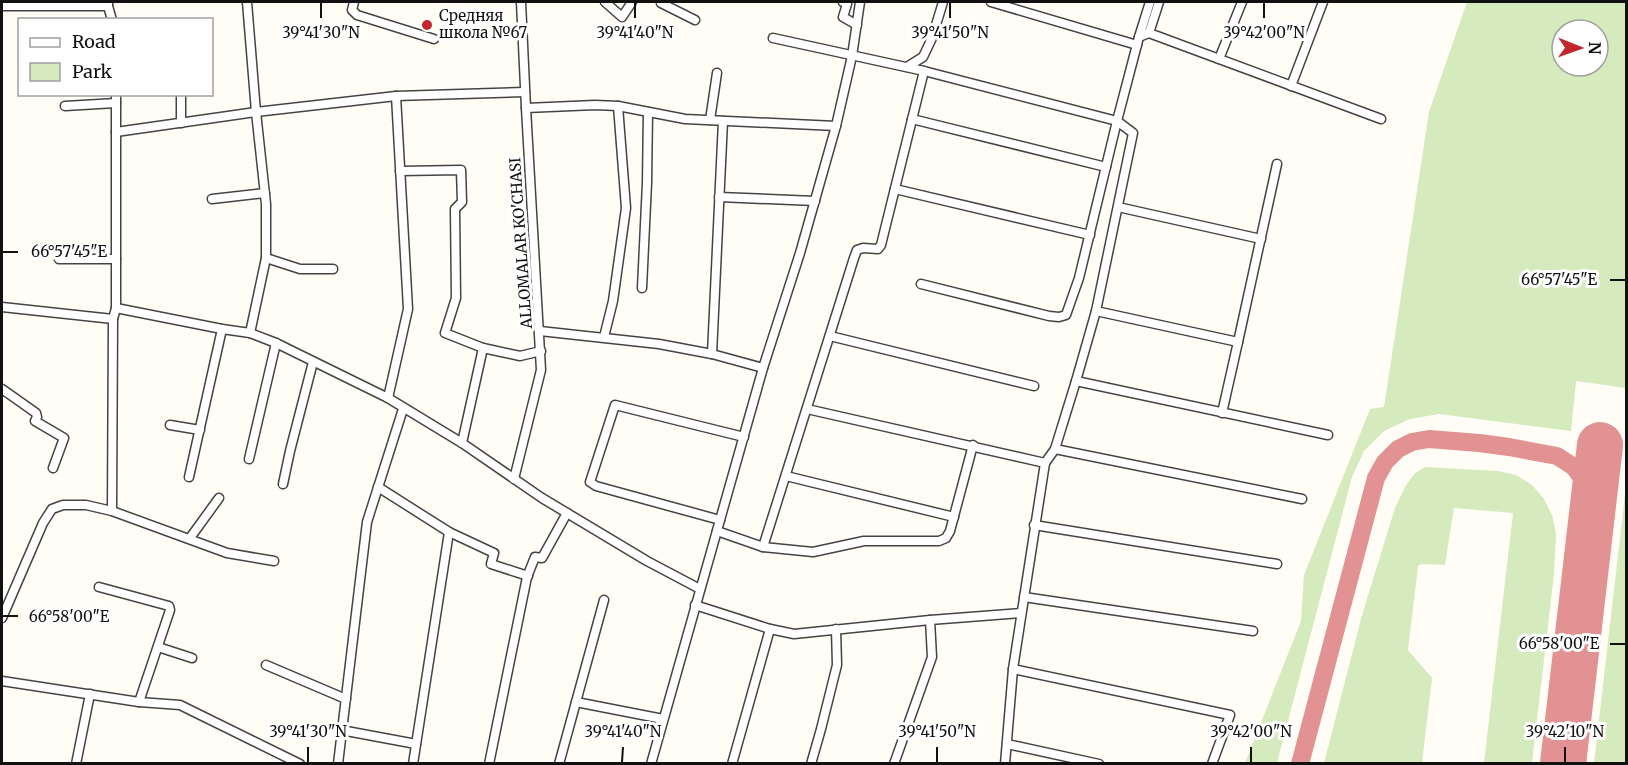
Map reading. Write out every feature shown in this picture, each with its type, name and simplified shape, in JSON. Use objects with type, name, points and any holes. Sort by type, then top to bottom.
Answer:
[{"type":"street","points":[[247,2],[265,193],[266,258],[250,333]]},
{"type":"street","points":[[354,2],[352,10],[357,15],[434,39]]},
{"type":"street","name":"ALLOMALAR KO'CHASI","points":[[514,479],[542,370],[521,2]]},
{"type":"street","points":[[605,2],[622,17],[632,2]]},
{"type":"street","points":[[662,2],[695,20]]},
{"type":"street","points":[[843,2],[847,4],[843,17],[857,25]]},
{"type":"street","points":[[651,764],[763,368],[836,126],[852,56],[860,2]]},
{"type":"street","points":[[907,68],[924,57],[943,2]]},
{"type":"street","points":[[991,2],[1138,41]]},
{"type":"street","points":[[921,284],[1049,316],[1066,315],[1079,278],[1117,121],[1150,2]]},
{"type":"street","points":[[1138,41],[1149,33],[1159,2]]},
{"type":"street","points":[[1219,59],[1242,2]]},
{"type":"street","points":[[1291,86],[1323,2]]},
{"type":"street","points":[[2,6],[108,4]]},
{"type":"street","points":[[1149,33],[1381,119]]},
{"type":"street","points":[[773,38],[924,71],[1117,121],[1133,133],[1096,311],[1055,449],[1045,463],[1013,669],[1005,764]]},
{"type":"street","points":[[762,547],[857,250],[878,249],[881,245],[924,71]]},
{"type":"street","points":[[710,120],[717,73]]},
{"type":"street","points":[[116,132],[256,112],[396,96],[525,92]]},
{"type":"street","points":[[181,96],[181,123]]},
{"type":"street","points":[[388,399],[408,309],[396,96]]},
{"type":"street","points":[[65,106],[116,99],[116,308],[113,318],[112,510]]},
{"type":"street","points":[[526,108],[618,106],[685,119],[836,126]]},
{"type":"street","points":[[604,337],[613,301],[626,208],[618,106]]},
{"type":"street","points":[[642,288],[648,111]]},
{"type":"street","points":[[912,119],[1106,167]]},
{"type":"street","points":[[712,354],[723,121]]},
{"type":"street","points":[[1222,413],[1277,164]]},
{"type":"street","points":[[400,171],[461,170],[462,202],[455,209],[456,298],[445,333],[483,348],[520,356],[541,351]]},
{"type":"street","points":[[895,189],[1090,234]]},
{"type":"street","points":[[212,199],[265,193]]},
{"type":"street","points":[[719,197],[815,201]]},
{"type":"street","points":[[1118,207],[1261,239]]},
{"type":"street","points":[[266,258],[300,269],[333,269]]},
{"type":"street","points":[[59,259],[116,260]]},
{"type":"street","points":[[2,307],[113,318]]},
{"type":"street","points":[[116,308],[250,333],[276,344],[388,399],[462,442],[567,513],[647,561],[700,588]]},
{"type":"street","points":[[1096,311],[1238,342]]},
{"type":"street","points":[[189,477],[222,329]]},
{"type":"street","points":[[540,331],[659,344],[712,354],[763,368]]},
{"type":"street","points":[[830,336],[1034,386]]},
{"type":"street","points":[[249,459],[276,344]]},
{"type":"street","points":[[462,442],[483,348]]},
{"type":"street","points":[[283,484],[313,362]]},
{"type":"street","points":[[1076,381],[1328,435]]},
{"type":"street","points":[[2,389],[36,413],[38,417],[36,421],[64,438],[53,468]]},
{"type":"street","points":[[720,520],[596,486],[590,482],[615,405],[744,437]]},
{"type":"street","points":[[807,408],[1045,463]]},
{"type":"street","points":[[338,764],[367,522],[403,409]]},
{"type":"street","points":[[170,425],[200,430]]},
{"type":"street","points":[[717,531],[762,547],[813,552],[864,541],[939,541],[946,538],[954,517],[973,446]]},
{"type":"street","points":[[1055,449],[1302,499]]},
{"type":"street","points":[[786,476],[954,517]]},
{"type":"street","points":[[378,487],[449,532],[494,553],[491,564],[528,576]]},
{"type":"street","points":[[190,538],[219,498]]},
{"type":"street","points":[[2,618],[43,523],[52,509],[63,505],[86,505],[112,510],[227,553],[274,561]]},
{"type":"street","points":[[489,764],[528,576],[536,557],[542,558],[567,513]]},
{"type":"street","points":[[1034,525],[1277,564]]},
{"type":"street","points":[[413,764],[449,532]]},
{"type":"street","points":[[99,587],[169,606],[170,610],[139,702]]},
{"type":"street","points":[[1024,597],[1253,631]]},
{"type":"street","points":[[559,764],[604,600]]},
{"type":"street","points":[[695,605],[770,629],[794,634],[930,620],[1021,614]]},
{"type":"street","points":[[894,764],[932,657],[930,620]]},
{"type":"street","points":[[732,764],[770,629]]},
{"type":"street","points":[[811,764],[837,665],[836,629]]},
{"type":"street","points":[[158,647],[192,658]]},
{"type":"street","points":[[266,665],[345,699]]},
{"type":"street","points":[[1013,669],[1230,715],[1212,764]]},
{"type":"street","points":[[2,681],[139,702],[180,705],[300,764]]},
{"type":"street","points":[[76,764],[90,693]]},
{"type":"street","points":[[576,702],[663,719]]},
{"type":"street","points":[[341,730],[416,744]]},
{"type":"street","points":[[1007,744],[1100,764]]},
{"type":"green space","points":[[1467,2],[1626,2],[1626,388],[1576,381],[1571,431],[1439,414],[1410,419],[1384,431],[1364,451],[1352,477],[1277,763],[1245,763],[1301,621],[1304,575],[1370,409],[1384,407],[1429,112]]},
{"type":"green space","points":[[1425,467],[1498,471],[1516,475],[1532,485],[1544,499],[1552,515],[1556,534],[1554,574],[1532,763],[1484,763],[1513,513],[1454,508],[1445,565],[1422,564],[1418,566],[1408,650],[1432,678],[1422,763],[1324,763],[1362,615],[1395,508],[1414,474]]},
{"type":"green space","points":[[1626,486],[1626,763],[1594,763]]},
{"type":"taxiway","points":[[1300,764],[1376,478],[1385,462],[1398,449],[1412,442],[1429,439],[1479,443],[1557,456],[1574,467],[1585,482],[1594,503]]},
{"type":"runway","points":[[1563,764],[1600,445]]},
{"type":"place","name":"Средняя школа №67","points":[[427,25]]}]
